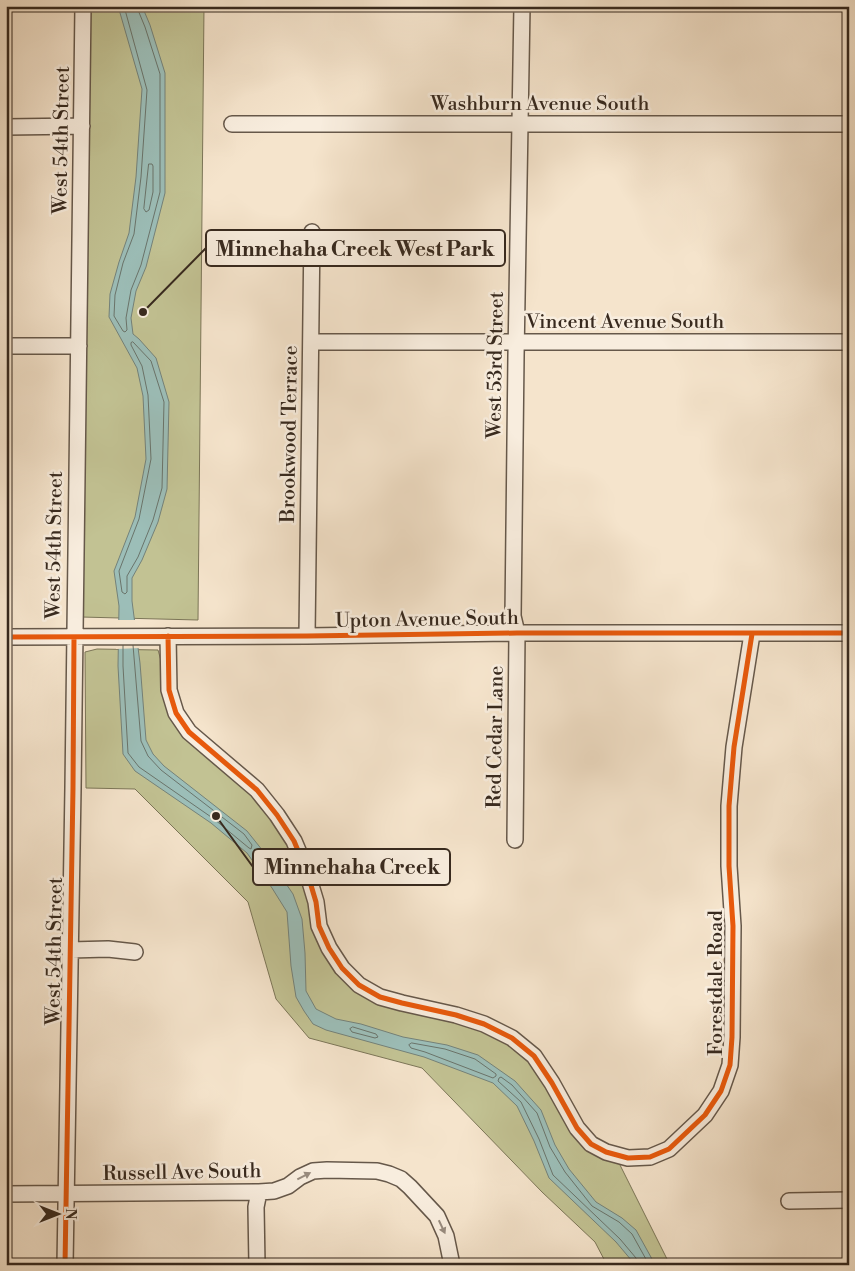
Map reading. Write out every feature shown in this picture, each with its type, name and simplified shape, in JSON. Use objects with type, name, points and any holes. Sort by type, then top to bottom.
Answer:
[{"type":"street","name":"West 54th Street","points":[[65,1265],[83,6]]},
{"type":"street","name":"West 53rd Street","points":[[517,633],[513,616],[522,6]]},
{"type":"street","name":"Washburn Avenue South","points":[[232,124],[849,124]]},
{"type":"street","points":[[6,127],[82,126]]},
{"type":"street","name":"Brookwood Terrace","points":[[307,636],[312,232]]},
{"type":"street","name":"Vincent Avenue South","points":[[311,342],[849,342]]},
{"type":"street","points":[[6,346],[78,346]]},
{"type":"street","name":"Upton Avenue South","points":[[6,637],[517,633],[849,633]]},
{"type":"street","name":"Red Cedar Lane","points":[[514,840],[517,633]]},
{"type":"street","name":"Forestdale Road","points":[[168,636],[170,690],[176,713],[189,732],[256,790],[277,815],[294,842],[307,872],[316,902],[319,926],[328,948],[342,968],[359,985],[380,997],[456,1015],[484,1024],[512,1038],[534,1056],[552,1083],[577,1128],[591,1144],[606,1152],[628,1158],[650,1157],[669,1149],[705,1115],[721,1091],[730,1065],[733,926],[729,866],[729,806],[734,747],[752,634]]},
{"type":"street","points":[[70,950],[135,952]]},
{"type":"street","name":"Russell Ave South","points":[[6,1194],[259,1192],[274,1191],[288,1186],[300,1177],[313,1172],[327,1170],[377,1172],[401,1179],[437,1216],[446,1236],[452,1265]]},
{"type":"street","points":[[257,1265],[256,1207],[259,1192]]},
{"type":"street","points":[[789,1201],[849,1200]]},
{"type":"green space","points":[[90,6],[204,6],[198,620],[81,617]]},
{"type":"green space","points":[[97,649],[158,650],[176,713],[232,768],[294,841],[319,926],[359,985],[512,1038],[577,1128],[619,1163],[670,1265],[607,1265],[595,1242],[542,1192],[422,1068],[309,1038],[276,999],[248,902],[135,789],[86,788],[85,652]]},
{"type":"water","points":[[118,6],[142,6],[165,73],[165,193],[146,267],[136,291],[131,318],[133,334],[156,358],[169,402],[167,489],[158,522],[132,578],[132,601],[140,663],[146,740],[153,754],[164,766],[247,831],[293,894],[302,919],[306,991],[316,1009],[336,1019],[361,1024],[403,1037],[447,1045],[478,1055],[515,1081],[541,1110],[555,1145],[569,1169],[596,1202],[622,1218],[636,1230],[652,1259],[653,1265],[633,1265],[632,1261],[616,1242],[549,1178],[517,1106],[493,1083],[424,1057],[326,1030],[313,1024],[296,997],[291,966],[287,912],[272,888],[247,853],[211,823],[135,771],[123,754],[118,666],[119,606],[114,571],[135,517],[146,459],[143,396],[137,368],[109,317],[110,294],[129,233],[136,177],[142,89]]},
{"type":"pier","points":[[116,620],[137,620],[141,648],[116,649]]},
{"type":"cycle path","points":[[6,637],[517,633],[849,633]]},
{"type":"cycle path","points":[[168,636],[169,690],[176,713],[189,732],[257,790],[277,815],[294,841],[307,872],[316,902],[319,926],[329,948],[342,968],[359,985],[380,997],[456,1015],[484,1024],[512,1038],[534,1056],[552,1083],[577,1128],[591,1144],[606,1152],[628,1158],[650,1157],[669,1149],[705,1115],[721,1091],[730,1065],[733,926],[729,866],[729,806],[734,747],[752,634]]},
{"type":"cycle path","points":[[65,1265],[74,637]]},
{"type":"place","name":"Minnehaha Creek West Park","points":[[143,312]]},
{"type":"place","name":"Minnehaha Creek","points":[[216,816]]}]
